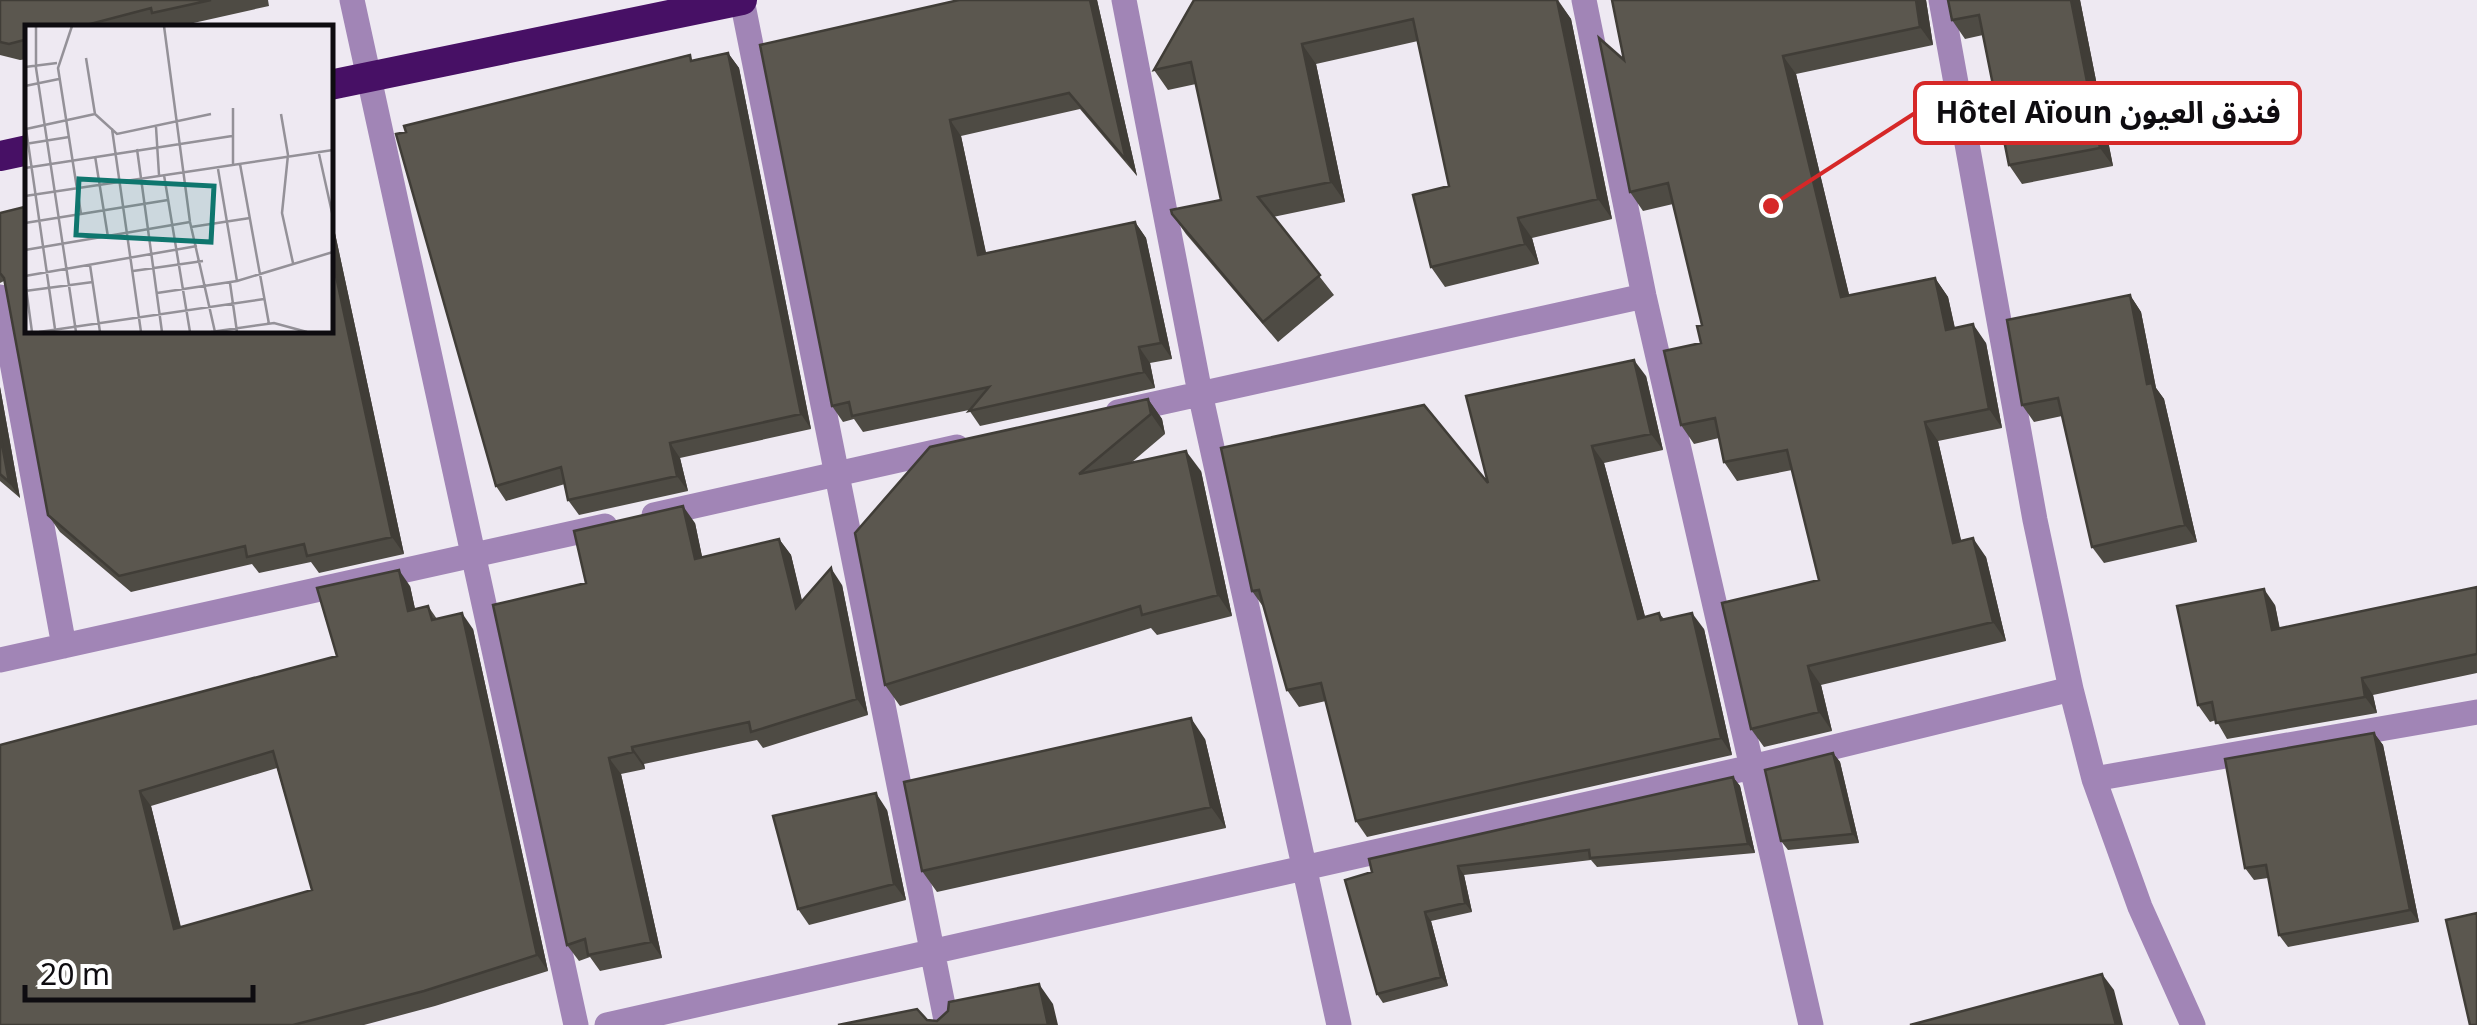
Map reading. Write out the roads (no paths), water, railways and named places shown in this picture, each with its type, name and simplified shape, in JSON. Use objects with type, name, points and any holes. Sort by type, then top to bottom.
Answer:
[{"type":"highway","points":[[332,85],[742,0]]},
{"type":"highway","points":[[0,156],[25,151]]},
{"type":"street","points":[[352,0],[470,556],[576,1025]]},
{"type":"street","points":[[742,0],[947,1025]]},
{"type":"street","points":[[1124,0],[1200,394],[1339,1025]]},
{"type":"street","points":[[1584,0],[1644,296],[1811,1025]]},
{"type":"street","points":[[1941,0],[2035,520],[2094,779],[2140,907],[2193,1025]]},
{"type":"street","points":[[1086,419],[1644,296]]},
{"type":"street","points":[[0,297],[64,646]]},
{"type":"street","points":[[0,660],[990,440]]},
{"type":"street","points":[[607,1025],[1752,767],[2072,689]]},
{"type":"street","points":[[2094,779],[2477,712]]},
{"type":"place","name":"Hôtel Aïoun فندق العيون","points":[[1771,206]]}]
